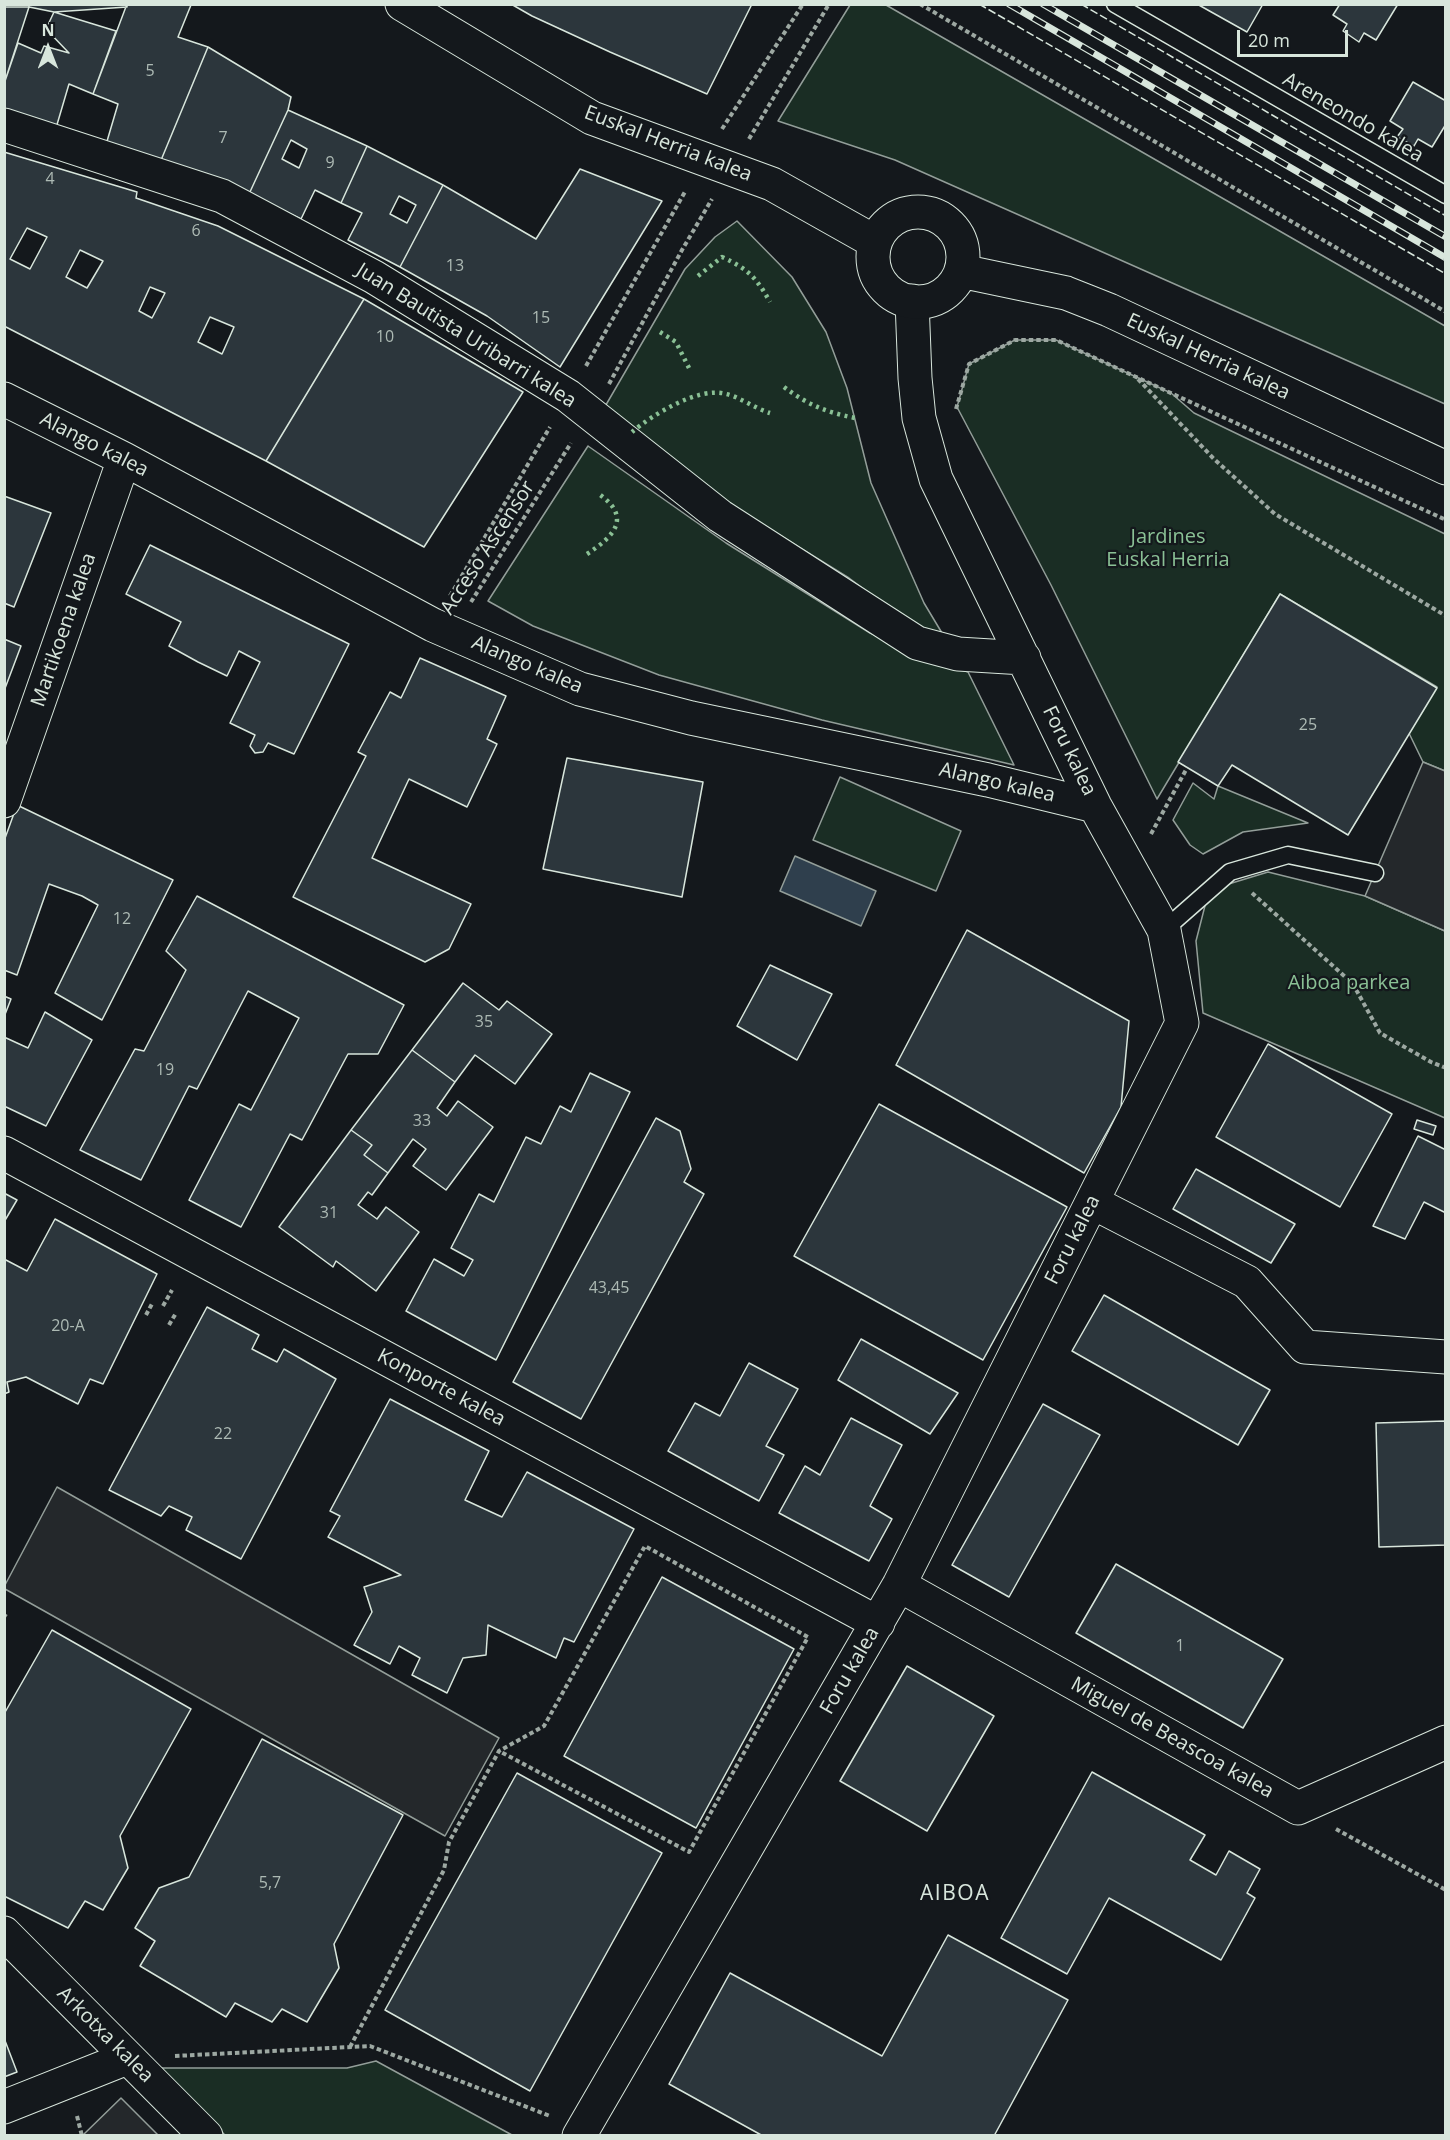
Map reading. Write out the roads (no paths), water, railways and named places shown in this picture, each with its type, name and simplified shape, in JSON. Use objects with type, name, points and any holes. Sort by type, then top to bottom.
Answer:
[{"type":"street","name":"Euskal Herria kalea","points":[[402,4],[592,118],[772,184],[875,242]]},
{"type":"street","name":"Juan Bautista Uribarri kalea","points":[[4,125],[222,196],[374,277],[568,396],[720,516],[917,643],[958,654],[1024,658]]},
{"type":"street","points":[[925,212],[940,217],[952,227],[960,240],[963,256],[961,271],[954,284],[944,294],[931,300],[912,302],[903,300],[890,293],[874,270],[872,256],[875,242],[883,228],[894,218],[909,213],[925,212]]},
{"type":"street","name":"Euskal Herria kalea","points":[[961,271],[1066,293],[1109,310],[1446,468]]},
{"type":"street","name":"Foru kalea","points":[[585,2133],[899,1585],[1182,1023],[1164,930],[1095,806],[936,478],[919,418],[912,302]]},
{"type":"street","name":"Alango kalea","points":[[4,399],[124,459],[400,608],[451,633],[580,689],[691,718],[988,780],[1095,806]]},
{"type":"street","name":"Martikoena kalea","points":[[4,801],[124,459]]},
{"type":"street","name":"Konporte kalea","points":[[4,1153],[878,1623]]},
{"type":"street","points":[[1092,1202],[1247,1282],[1305,1347],[1446,1357]]},
{"type":"street","name":"Miguel de Beascoa kalea","points":[[899,1585],[1298,1808],[1446,1742]]},
{"type":"street","name":"Arkotxa kalea","points":[[4,1933],[206,2136]]},
{"type":"street","points":[[4,2107],[127,2058]]},
{"type":"lane","name":"Areneondo kalea","points":[[1115,4],[1446,195]]},
{"type":"lane","points":[[1164,930],[1230,872],[1288,855],[1375,873]]},
{"type":"water","points":[[795,856],[876,891],[861,926],[780,891]]},
{"type":"railway","points":[[1009,4],[1446,258]]},
{"type":"railway","points":[[1043,4],[1446,237]]},
{"type":"district","name":"AIBOA","points":[[955,1894]]},
{"type":"park label","name":"Jardines Euskal Herria","points":[[1168,548]]},
{"type":"park label","name":"Aiboa parkea","points":[[1349,983]]}]
